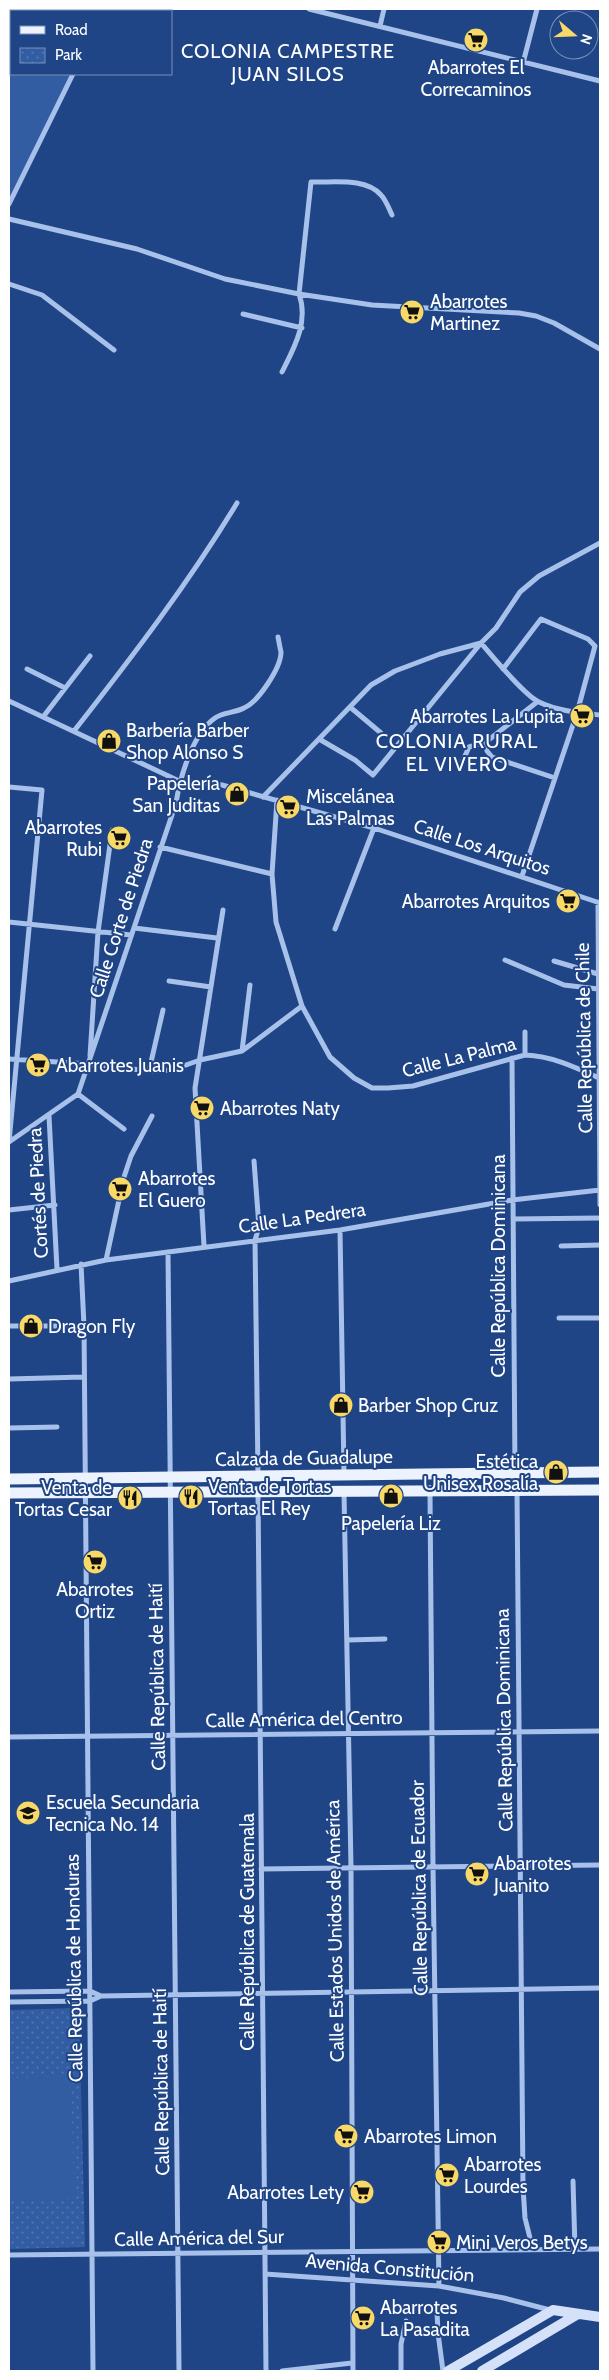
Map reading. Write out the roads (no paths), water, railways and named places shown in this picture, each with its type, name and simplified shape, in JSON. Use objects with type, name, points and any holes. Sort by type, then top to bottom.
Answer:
[{"type":"main road","name":"Calzada de Guadalupe","points":[[9,1479],[600,1472]]},
{"type":"main road","name":"Calzada de Guadalupe","points":[[9,1493],[170,1493],[517,1488],[600,1490]]},
{"type":"main road","name":"Avenida Constitución","points":[[553,2310],[600,2317]]},
{"type":"main road","points":[[448,2371],[553,2310]]},
{"type":"main road","points":[[482,2371],[578,2314]]},
{"type":"street","points":[[309,9],[600,81]]},
{"type":"street","points":[[380,26],[384,9]]},
{"type":"street","points":[[523,63],[537,9]]},
{"type":"street","points":[[9,204],[74,75]]},
{"type":"street","points":[[282,372],[302,328],[303,306],[299,294],[311,182],[356,183],[372,186],[382,195],[392,215]]},
{"type":"street","points":[[9,219],[136,250],[225,279],[299,294],[372,305],[519,313],[536,316],[600,348]]},
{"type":"street","points":[[9,284],[42,295],[114,350]]},
{"type":"street","points":[[243,314],[302,328]]},
{"type":"street","points":[[74,731],[158,624],[204,558],[237,503]]},
{"type":"street","points":[[320,739],[355,760],[372,775],[481,643],[496,628],[520,592],[539,576],[600,543]]},
{"type":"street","points":[[503,669],[541,620],[588,639],[595,646],[577,712],[522,876]]},
{"type":"street","name":"Calle Corte de Piedra","points":[[89,1064],[176,803],[179,781],[185,763],[201,734],[215,718],[244,708],[261,694],[276,668],[281,654],[278,637]]},
{"type":"street","points":[[481,643],[503,669],[538,702],[577,712],[600,715]]},
{"type":"street","points":[[263,797],[371,685],[395,672],[440,654],[481,643]]},
{"type":"street","points":[[43,717],[90,656]]},
{"type":"street","points":[[28,669],[65,688]]},
{"type":"street","name":"Calle Los Arquitos","points":[[9,702],[179,781],[222,786],[277,800],[374,828],[599,902]]},
{"type":"street","points":[[460,767],[469,747],[486,742],[538,702]]},
{"type":"street","points":[[350,706],[381,733]]},
{"type":"street","points":[[486,742],[487,751],[492,757],[555,778]]},
{"type":"street","points":[[9,787],[42,790],[9,1142]]},
{"type":"street","name":"Calle La Palma","points":[[277,800],[272,874],[276,922],[302,1006],[330,1058],[354,1078],[372,1088],[413,1086],[525,1055],[540,1056],[567,1064],[599,1078]]},
{"type":"street","points":[[335,929],[374,828]]},
{"type":"street","points":[[9,1142],[78,1094],[89,1064],[98,932],[112,830]]},
{"type":"street","points":[[160,847],[272,874]]},
{"type":"street","name":"Calle República de Chile","points":[[599,902],[600,1205]]},
{"type":"street","points":[[204,1246],[195,1088],[217,938],[223,910]]},
{"type":"street","points":[[9,922],[131,935]]},
{"type":"street","points":[[134,928],[217,938]]},
{"type":"street","points":[[505,960],[564,985],[598,989]]},
{"type":"street","points":[[554,961],[598,974]]},
{"type":"street","points":[[169,981],[211,988]]},
{"type":"street","points":[[242,1051],[250,985]]},
{"type":"street","points":[[9,1059],[89,1064],[149,1071],[172,1070],[200,1060],[242,1051],[302,1006]]},
{"type":"street","points":[[149,1071],[163,1010]]},
{"type":"street","points":[[525,1032],[525,1055]]},
{"type":"street","name":"Calle República Dominicana","points":[[512,1058],[515,1473]]},
{"type":"street","points":[[78,1094],[124,1129]]},
{"type":"street","name":"Cortés de Piedra","points":[[49,1116],[57,1269]]},
{"type":"street","points":[[106,1260],[124,1177],[131,1156],[152,1116]]},
{"type":"street","points":[[254,1161],[259,1227],[255,1240],[258,1476]]},
{"type":"street","name":"Calle La Pedrera","points":[[9,1281],[57,1269],[106,1260],[340,1230],[512,1200],[600,1190]]},
{"type":"street","points":[[9,1210],[54,1205]]},
{"type":"street","points":[[513,1219],[600,1218]]},
{"type":"street","points":[[340,1230],[344,1475]]},
{"type":"street","points":[[561,1246],[600,1245]]},
{"type":"street","name":"Calle República de Haití","points":[[168,1252],[179,2371]]},
{"type":"street","name":"Calle República de Honduras","points":[[81,1264],[84,1326],[93,2371]]},
{"type":"street","points":[[559,1318],[600,1318]]},
{"type":"street","points":[[9,1326],[84,1326]]},
{"type":"street","points":[[9,1379],[84,1378]]},
{"type":"street","points":[[9,1428],[58,1427]]},
{"type":"street","name":"Calle República Dominicana","points":[[517,1488],[524,2195],[525,2218],[533,2250]]},
{"type":"street","name":"Calle República de Ecuador","points":[[430,1490],[432,1867],[436,1990],[439,2286]]},
{"type":"street","name":"Calle Estados Unidos de América","points":[[344,1491],[351,1868],[353,2371]]},
{"type":"street","name":"Calle República de Guatemala","points":[[258,1492],[266,2371]]},
{"type":"street","points":[[347,1640],[385,1639]]},
{"type":"street","name":"Calle América del Centro","points":[[9,1736],[600,1731]]},
{"type":"street","points":[[262,1869],[600,1865]]},
{"type":"street","points":[[9,2002],[90,2001],[101,1996],[176,1994],[600,1988]]},
{"type":"street","points":[[9,1992],[90,1991],[101,1996]]},
{"type":"street","points":[[573,2181],[574,2249]]},
{"type":"street","name":"Calle América del Sur","points":[[9,2255],[600,2249]]},
{"type":"street","name":"Avenida Constitución","points":[[265,2274],[439,2286],[504,2298],[553,2310]]},
{"type":"street","points":[[437,2312],[444,2371]]},
{"type":"street","points":[[401,2371],[401,2344],[406,2321]]},
{"type":"street","points":[[282,2371],[352,2363]]},
{"type":"place","name":"Abarrotes El Correcaminos","points":[[476,40]]},
{"type":"place","name":"Abarrotes Martinez","points":[[412,312]]},
{"type":"place","name":"Abarrotes La Lupita","points":[[582,716]]},
{"type":"place","name":"Barbería Barber Shop Alonso S","points":[[109,741]]},
{"type":"place","name":"Papelería San Juditas","points":[[237,794]]},
{"type":"place","name":"Miscelánea Las Palmas","points":[[288,807]]},
{"type":"place","name":"Abarrotes Rubi","points":[[119,838]]},
{"type":"place","name":"Abarrotes Arquitos","points":[[568,901]]},
{"type":"place","name":"Abarrotes Juanis","points":[[38,1065]]},
{"type":"place","name":"Abarrotes Naty","points":[[202,1108]]},
{"type":"place","name":"Abarrotes El Guero","points":[[120,1189]]},
{"type":"place","name":"Dragon Fly","points":[[31,1326]]},
{"type":"place","name":"Barber Shop Cruz","points":[[341,1405]]},
{"type":"place","name":"Estética Unisex Rosalía","points":[[556,1472]]},
{"type":"place","name":"Papelería Liz","points":[[391,1496]]},
{"type":"place","name":"Venta de Tortas Tortas El Rey","points":[[191,1497]]},
{"type":"place","name":"Venta de Tortas Cesar","points":[[130,1498]]},
{"type":"place","name":"Abarrotes Ortiz","points":[[95,1562]]},
{"type":"place","name":"Escuela Secundaria Tecnica No. 14","points":[[28,1813]]},
{"type":"place","name":"Abarrotes Juanito","points":[[477,1874]]},
{"type":"place","name":"Abarrotes Limon","points":[[346,2136]]},
{"type":"place","name":"Abarrotes Lourdes","points":[[447,2175]]},
{"type":"place","name":"Abarrotes Lety","points":[[362,2192]]},
{"type":"place","name":"Mini Veros Betys","points":[[439,2242]]},
{"type":"place","name":"Abarrotes La Pasadita","points":[[363,2318]]},
{"type":"district","name":"COLONIA CAMPESTRE JUAN SILOS","points":[[288,62]]},
{"type":"district","name":"COLONIA RURAL EL VIVERO","points":[[457,752]]}]
